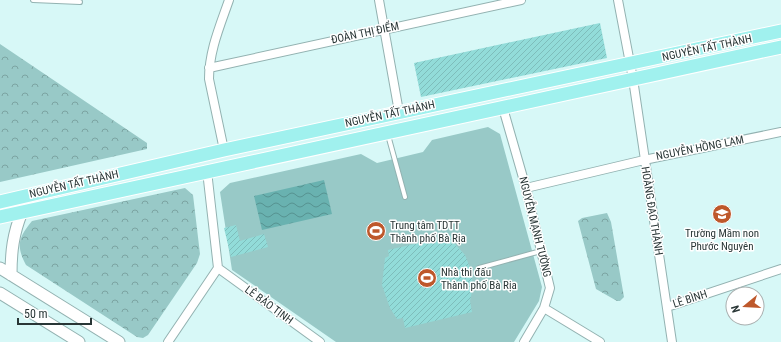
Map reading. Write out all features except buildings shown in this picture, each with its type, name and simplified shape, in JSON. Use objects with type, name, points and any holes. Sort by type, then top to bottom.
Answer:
[{"type":"main road","name":"NGUYỄN TẤT THÀNH","points":[[0,202],[224,150],[781,31]]},
{"type":"main road","name":"NGUYỄN TẤT THÀNH","points":[[0,217],[781,47]]},
{"type":"main road","points":[[11,275],[11,248],[22,212]]},
{"type":"main road","points":[[0,268],[119,342]]},
{"type":"main road","points":[[0,293],[79,342]]},
{"type":"street","points":[[224,150],[209,79],[209,68],[213,48],[229,0]]},
{"type":"street","points":[[379,0],[399,112]]},
{"type":"street","name":"ĐOÀN THỊ ĐIỂM","points":[[209,68],[521,0]]},
{"type":"street","name":"HOÀNG ĐẠO THÀNH","points":[[618,0],[628,64],[633,79],[672,342]]},
{"type":"street","name":"NGUYỄN MẠNH TƯỜNG","points":[[503,108],[526,188],[550,288],[544,308],[524,342]]},
{"type":"street","name":"NGUYỄN HỒNG LAM","points":[[526,188],[644,160],[781,132]]},
{"type":"street","points":[[168,342],[218,268],[207,171]]},
{"type":"street","name":"LÊ BẢO TỊNH","points":[[218,268],[320,342]]},
{"type":"street","name":"LÊ BÌNH","points":[[667,307],[781,269]]},
{"type":"street","points":[[544,308],[600,342]]},
{"type":"lane","points":[[33,0],[80,2]]},
{"type":"lane","points":[[388,132],[405,197]]},
{"type":"lane","points":[[479,268],[541,250]]},
{"type":"green space","points":[[0,44],[147,143],[147,149],[0,182]]},
{"type":"green space","name":"Trung tâm TDTT Thành phố Bà Rịa","points":[[488,127],[500,134],[542,287],[539,301],[514,342],[336,342],[232,270],[220,192],[230,183],[361,154],[377,163],[423,152],[432,140]]},
{"type":"green space","points":[[185,188],[193,195],[200,254],[197,263],[148,335],[143,338],[137,337],[26,265],[21,252],[20,242],[21,237],[32,221]]},
{"type":"green space","points":[[607,213],[611,222],[624,297],[620,301],[617,301],[596,289],[578,221],[582,218]]},
{"type":"water","points":[[324,180],[332,214],[262,230],[254,196]]},
{"type":"place","name":"Trường Mầm non Phước Nguyên","points":[[722,214]]},
{"type":"place","name":"Trung tâm TDTT Thành phố Bà Rịa","points":[[376,231]]},
{"type":"place","name":"Nhà thi đấu Thành phố Bà Rịa","points":[[427,278]]}]
